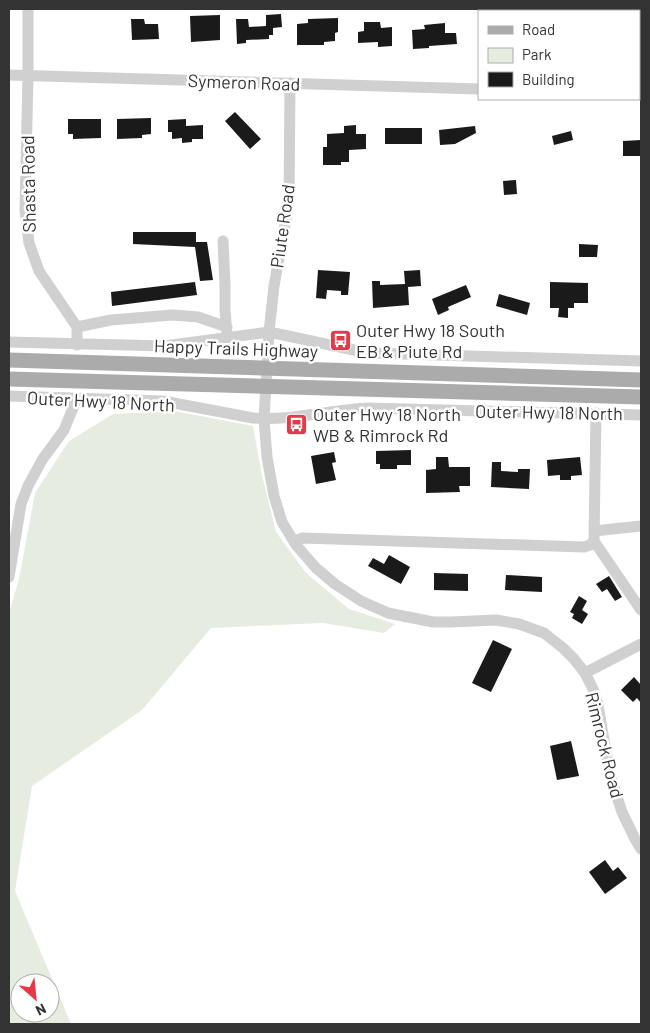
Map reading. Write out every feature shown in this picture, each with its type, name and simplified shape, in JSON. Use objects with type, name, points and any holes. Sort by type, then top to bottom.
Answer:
[{"type":"main road","name":"Happy Trails Highway","points":[[9,360],[641,380]]},
{"type":"main road","points":[[9,380],[641,398]]},
{"type":"street","name":"Shasta Road","points":[[28,9],[25,210],[29,243],[39,270],[77,327]]},
{"type":"street","name":"Symeron Road","points":[[9,75],[478,89]]},
{"type":"street","name":"Piute Road","points":[[266,368],[268,332],[274,286],[289,203],[290,83]]},
{"type":"street","points":[[223,241],[227,332]]},
{"type":"street","points":[[77,345],[77,327],[111,320],[172,315],[198,317],[227,332]]},
{"type":"street","points":[[9,342],[164,346],[227,332],[268,332],[368,353],[641,361]]},
{"type":"street","name":"Rimrock Road","points":[[266,368],[264,419],[274,496],[282,522],[294,542],[316,568],[337,585],[361,601],[388,613],[433,622],[496,620],[519,624],[544,633],[563,648],[574,659],[593,689],[598,705],[610,774],[622,812],[641,849]]},
{"type":"street","name":"Outer Hwy 18 North","points":[[9,396],[163,401],[264,419],[344,409],[368,408],[641,414]]},
{"type":"street","points":[[9,577],[13,532],[28,486],[42,460],[64,430],[77,398]]},
{"type":"street","points":[[294,542],[302,538],[584,547],[590,545],[594,536],[596,414]]},
{"type":"street","points":[[594,536],[641,526]]},
{"type":"street","points":[[594,536],[641,610]]},
{"type":"street","points":[[584,673],[641,644]]},
{"type":"green space","points":[[174,411],[253,426],[261,471],[276,532],[306,573],[349,609],[395,624],[384,633],[323,623],[211,628],[142,710],[32,786],[15,891],[50,973],[10,973],[10,1023],[60,1023],[60,998],[71,1024],[9,1024],[9,613],[19,579],[35,493],[69,441],[113,414]]},
{"type":"building","points":[[281,14],[282,27],[273,28],[273,35],[269,35],[269,39],[246,40],[246,43],[237,44],[236,19],[248,19],[249,27],[266,26],[266,15]]},
{"type":"building","points":[[220,15],[220,40],[191,42],[190,16]]},
{"type":"building","points":[[338,18],[338,32],[335,33],[335,41],[324,42],[324,45],[297,45],[297,24],[308,23],[308,19]]},
{"type":"building","points":[[131,19],[144,19],[145,24],[158,24],[159,39],[132,40]]},
{"type":"building","points":[[364,22],[380,22],[381,28],[392,27],[392,46],[378,47],[378,42],[358,43],[358,32],[364,31]]},
{"type":"building","points":[[445,23],[445,33],[456,33],[457,44],[413,49],[412,30],[425,29],[424,25]]},
{"type":"building","points":[[235,112],[261,139],[250,149],[225,121]]},
{"type":"building","points":[[151,118],[151,134],[142,135],[142,138],[117,139],[117,119]]},
{"type":"building","points":[[68,119],[101,119],[101,138],[73,139],[73,134],[68,134]]},
{"type":"building","points":[[186,119],[186,126],[203,125],[203,139],[192,139],[192,142],[182,143],[182,138],[172,139],[172,132],[168,132],[168,120]]},
{"type":"building","points":[[356,125],[356,134],[366,134],[366,149],[349,150],[349,162],[341,162],[341,165],[323,165],[323,147],[327,147],[327,134],[344,133],[344,126]]},
{"type":"building","points":[[475,126],[476,133],[455,144],[440,145],[439,130]]},
{"type":"building","points":[[385,128],[422,128],[422,144],[385,144]]},
{"type":"building","points":[[571,131],[573,140],[554,145],[552,136]]},
{"type":"building","points":[[641,140],[641,156],[623,156],[623,141]]},
{"type":"building","points":[[516,180],[517,194],[504,195],[503,181]]},
{"type":"building","points":[[133,232],[196,232],[196,242],[207,242],[213,280],[200,281],[195,247],[133,244]]},
{"type":"building","points":[[579,244],[598,245],[597,257],[579,257]]},
{"type":"building","points":[[318,270],[350,272],[348,295],[341,295],[341,291],[327,290],[326,299],[316,298]]},
{"type":"building","points":[[420,270],[421,286],[408,287],[409,305],[373,308],[372,281],[380,281],[380,285],[405,284],[404,271]]},
{"type":"building","points":[[195,282],[197,295],[112,306],[111,292]]},
{"type":"building","points":[[550,282],[588,283],[588,303],[574,303],[574,308],[568,308],[568,318],[558,317],[559,308],[550,308]]},
{"type":"building","points":[[466,285],[471,297],[448,307],[449,310],[438,315],[432,299]]},
{"type":"building","points":[[499,294],[530,303],[527,315],[496,306]]},
{"type":"building","points":[[411,450],[411,465],[397,465],[397,469],[380,469],[380,464],[376,464],[376,451]]},
{"type":"building","points":[[334,452],[336,462],[332,463],[336,480],[316,484],[311,456]]},
{"type":"building","points":[[436,457],[448,457],[449,467],[470,467],[470,486],[459,486],[460,492],[426,493],[426,470],[436,469]]},
{"type":"building","points":[[580,457],[582,475],[571,476],[571,480],[560,480],[560,475],[548,476],[547,460]]},
{"type":"building","points":[[492,462],[501,462],[501,471],[518,472],[518,469],[530,469],[529,489],[491,487]]},
{"type":"building","points":[[389,555],[410,567],[401,584],[368,566],[373,558],[384,564]]},
{"type":"building","points":[[434,573],[468,574],[468,591],[434,590]]},
{"type":"building","points":[[506,575],[542,577],[542,592],[505,590]]},
{"type":"building","points":[[609,576],[622,597],[615,601],[607,589],[602,592],[596,584]]},
{"type":"building","points":[[579,596],[587,601],[582,610],[588,614],[582,624],[572,618],[574,614],[570,612]]},
{"type":"building","points":[[493,640],[512,649],[491,692],[472,683]]},
{"type":"building","points":[[634,677],[641,685],[641,703],[637,698],[633,702],[621,690]]},
{"type":"building","points":[[571,741],[579,776],[557,780],[550,746]]},
{"type":"building","points":[[605,860],[613,871],[618,867],[627,878],[605,894],[589,872]]},
{"type":"place","name":"Outer Hwy 18 South EB & Piute Rd","points":[[340,340]]},
{"type":"place","name":"Outer Hwy 18 North WB & Rimrock Rd","points":[[297,424]]}]
